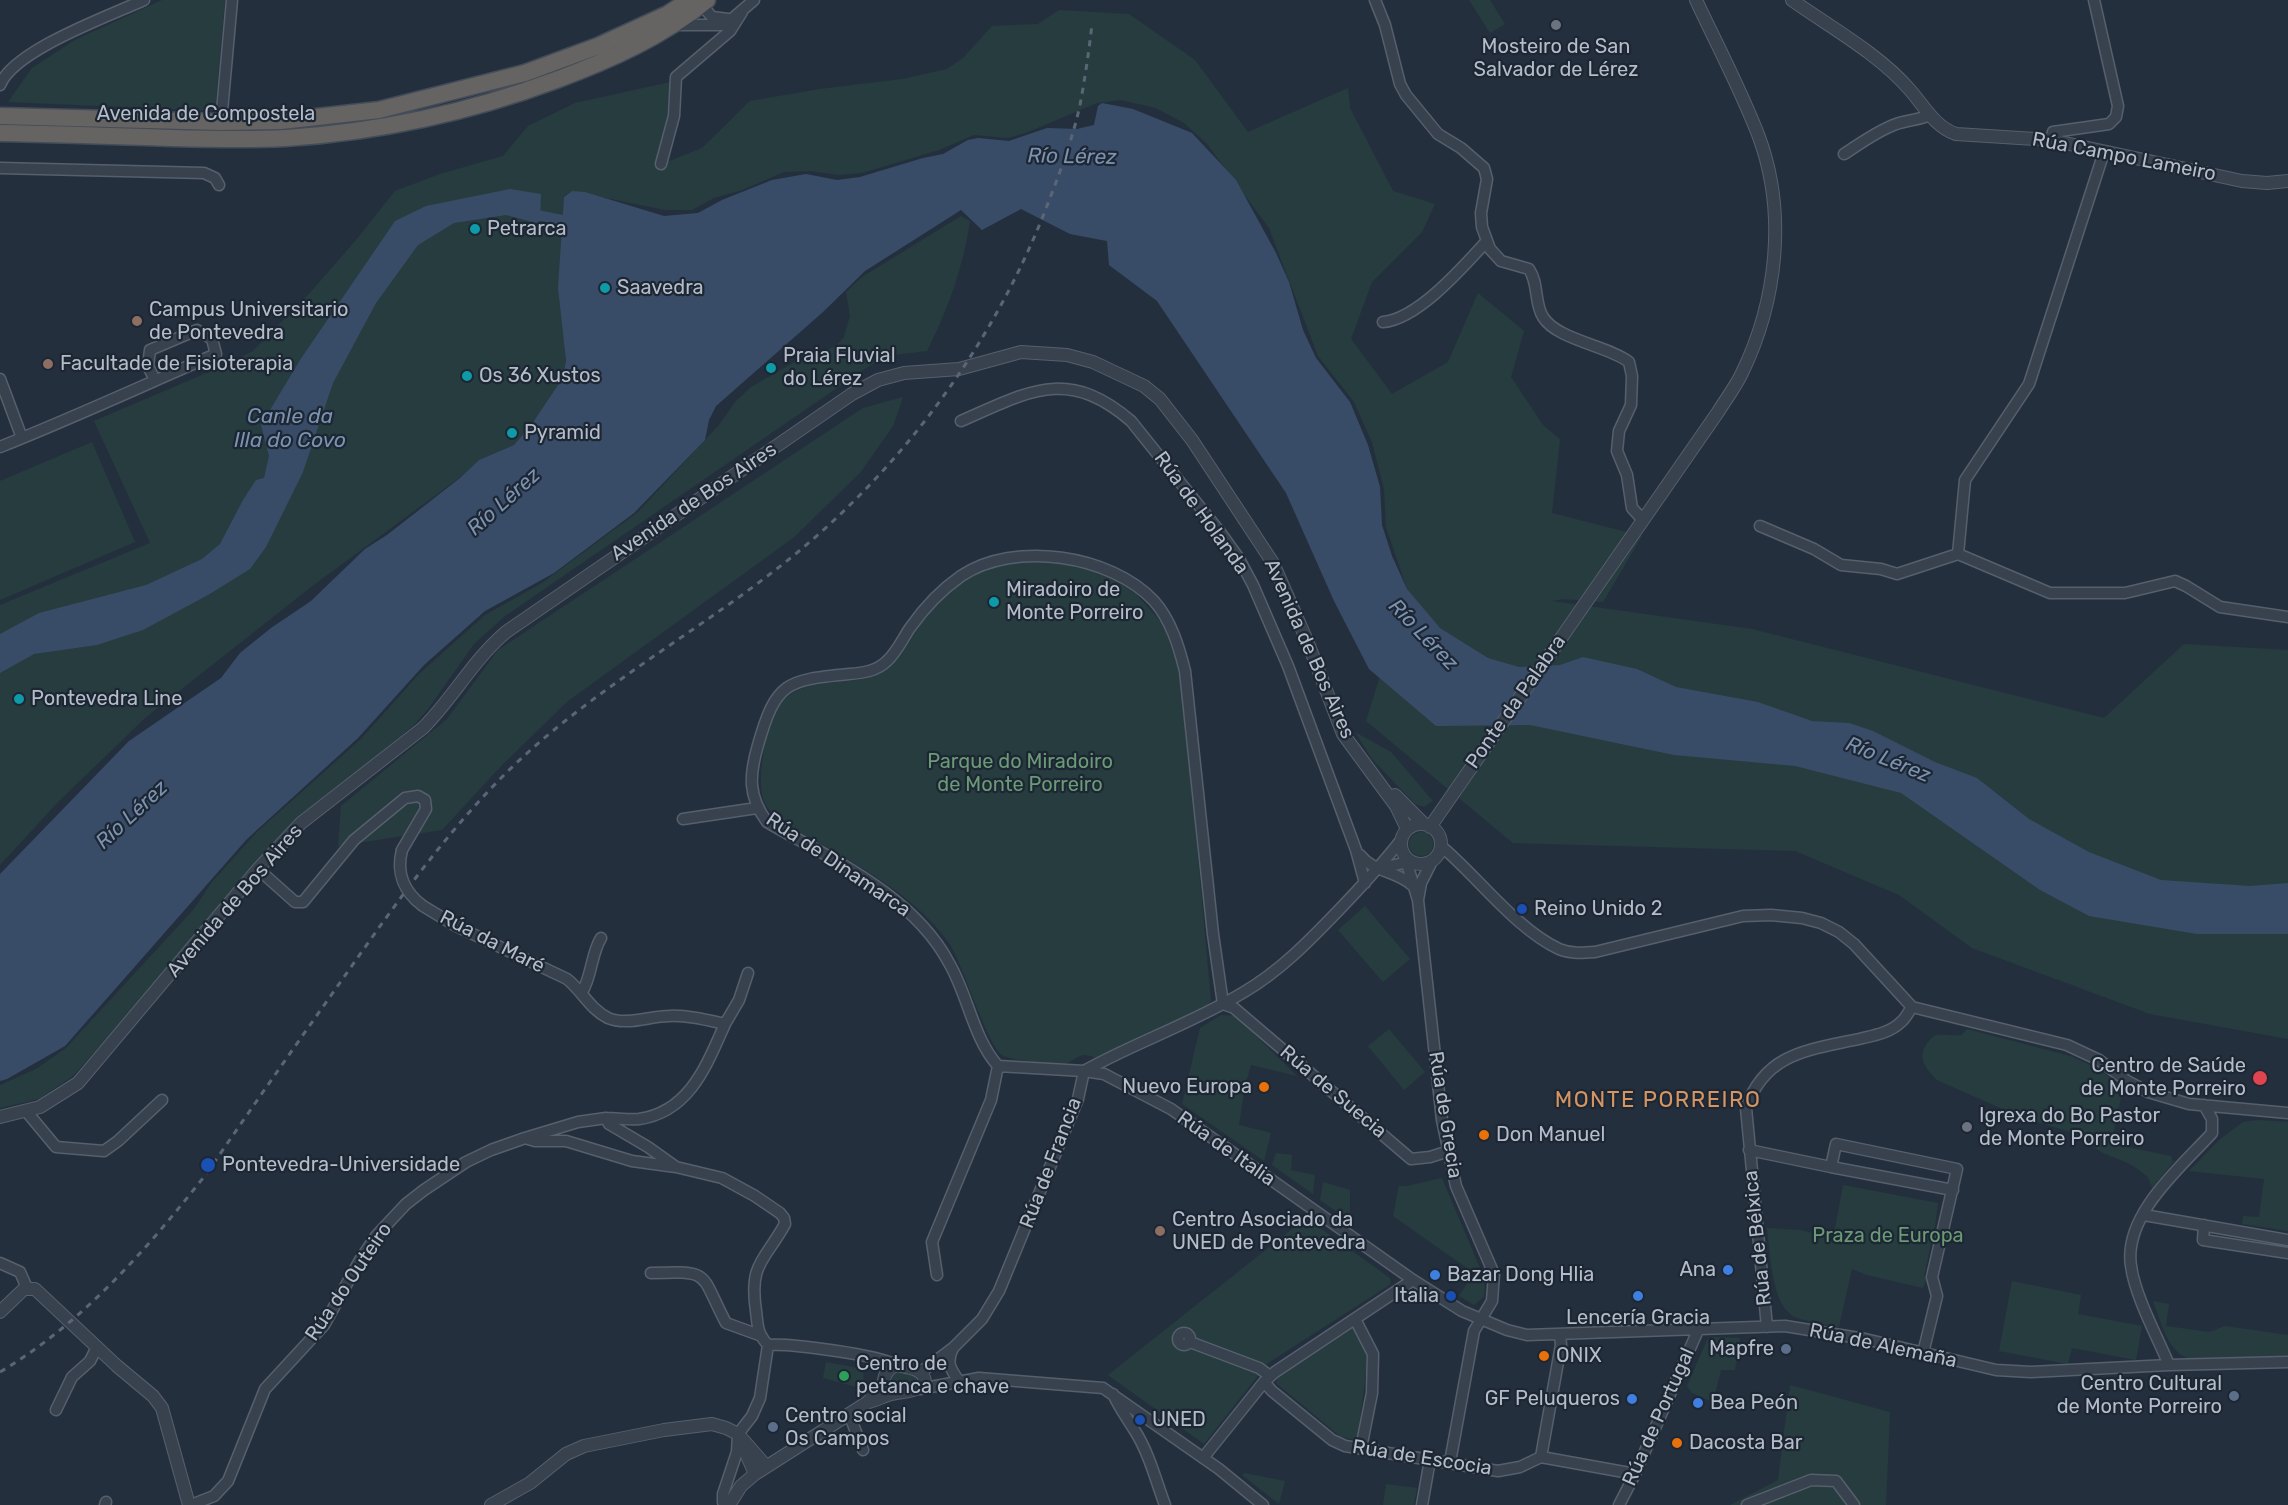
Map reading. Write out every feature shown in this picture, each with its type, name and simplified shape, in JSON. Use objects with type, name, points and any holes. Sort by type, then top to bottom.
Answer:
[{"type":"highway","name":"Avenida de Compostela","points":[[0,116],[221,122],[281,121],[379,110],[525,73],[598,46],[700,1]]},
{"type":"highway","name":"Avenida de Compostela","points":[[0,133],[218,139],[283,138],[328,135],[382,127],[463,109],[532,89],[606,62],[675,25],[700,1]]},
{"type":"street","points":[[0,85],[11,69],[38,50],[144,0]]},
{"type":"street","points":[[221,122],[232,0]]},
{"type":"street","points":[[675,25],[722,26],[754,0]]},
{"type":"street","points":[[1375,0],[1385,24],[1400,84],[1406,95],[1438,134],[1461,148],[1484,168],[1487,179],[1481,213],[1486,242],[1501,261],[1528,269],[1537,290],[1539,309],[1546,322],[1575,338],[1629,362],[1632,376],[1631,405],[1619,431],[1617,451],[1627,475],[1632,508],[1643,520]]},
{"type":"street","name":"Ponte da Palabra","points":[[1427,826],[1445,805],[1718,412],[1742,374],[1765,312],[1772,276],[1775,238],[1768,171],[1760,139],[1747,108],[1696,0]]},
{"type":"street","name":"Rúa Campo Lameiro","points":[[1792,0],[1884,66],[1909,89],[1930,115],[1948,131],[1956,134],[2051,140],[2242,181],[2267,183],[2288,181]]},
{"type":"street","points":[[2051,140],[2053,132],[2109,124],[2116,117],[2118,106],[2094,0]]},
{"type":"street","points":[[700,1],[712,17],[723,19],[738,15]]},
{"type":"street","points":[[661,164],[674,116],[676,77],[730,31],[738,15]]},
{"type":"street","points":[[1844,154],[1887,127],[1908,119],[1930,115]]},
{"type":"street","points":[[1958,554],[1965,480],[2029,384],[2104,152]]},
{"type":"street","points":[[0,168],[204,173],[215,178],[219,185]]},
{"type":"street","points":[[1383,322],[1403,315],[1450,282],[1486,242]]},
{"type":"street","points":[[0,447],[216,354],[212,339],[197,330],[150,350],[148,366],[155,380]]},
{"type":"street","name":"Avenida de Bos Aires","points":[[0,1117],[40,1107],[78,1083],[258,869],[301,824],[423,728],[441,711],[483,653],[506,632],[852,394],[878,380],[904,373],[959,369],[1021,352],[1067,355],[1093,362],[1144,386],[1160,399],[1192,440],[1273,563],[1308,643],[1343,734],[1396,806],[1404,835]]},
{"type":"street","points":[[0,379],[22,438]]},
{"type":"street","name":"Rúa de Holanda","points":[[961,421],[1029,391],[1049,388],[1091,395],[1114,406],[1131,420],[1220,532],[1248,576],[1288,666],[1356,850],[1365,883]]},
{"type":"street","points":[[1760,526],[1814,549],[1841,564],[1881,569],[1897,574],[1958,554],[2050,593],[2125,593],[2175,581],[2220,607],[2288,617]]},
{"type":"street","name":"Rúa de Dinamarca","points":[[998,1066],[990,1057],[980,1036],[949,962],[931,936],[909,911],[874,886],[766,822],[757,808],[752,784],[754,759],[767,713],[785,688],[795,682],[810,678],[864,673],[878,668],[888,660],[930,603],[978,566],[1004,559],[1034,556],[1077,560],[1112,572],[1139,587],[1155,603],[1178,646],[1185,671],[1213,934],[1223,1004]]},
{"type":"street","name":"Avenida de Bos Aires","points":[[1365,765],[1427,826]]},
{"type":"street","name":"Rúa da Maré","points":[[258,869],[295,902],[303,902],[354,840],[405,798],[418,796],[424,800],[426,810],[402,850],[399,864],[403,882],[413,898],[423,906],[465,931],[560,976],[582,992],[598,1011],[614,1020],[679,1016],[725,1024]]},
{"type":"street","points":[[683,819],[757,808]]},
{"type":"street","points":[[1223,1004],[1246,992],[1287,962],[1379,869],[1404,835],[1418,824],[1427,826],[1438,834],[1441,846],[1527,927],[1543,940],[1561,950],[1578,954],[1595,952],[1743,916],[1770,915],[1802,918],[1821,923],[1839,932],[1854,944],[1912,1006],[2067,1046],[2099,1060],[2127,1082],[2148,1092],[2189,1104],[2288,1113]]},
{"type":"street","points":[[1404,835],[1402,851],[1408,860],[1420,864],[1432,861],[1441,846]]},
{"type":"street","points":[[1356,850],[1367,856],[1388,857]]},
{"type":"street","points":[[1356,850],[1364,860],[1379,869],[1398,875],[1413,885]]},
{"type":"street","points":[[1379,869],[1408,860]]},
{"type":"street","name":"Rúa de Grecia","points":[[1408,860],[1418,900],[1442,1120],[1456,1186],[1494,1274],[1492,1300],[1474,1331],[1450,1462]]},
{"type":"street","name":"Rúa de Grecia","points":[[1418,900],[1421,884],[1432,861]]},
{"type":"street","points":[[582,992],[601,938]]},
{"type":"street","points":[[525,1138],[579,1122],[606,1118],[648,1117],[683,1097],[704,1071],[725,1024],[739,1000],[748,973]]},
{"type":"street","name":"Rúa de Francia","points":[[920,1371],[925,1370],[953,1348],[982,1319],[999,1292],[1078,1099],[1084,1071],[1223,1004]]},
{"type":"street","name":"Rúa de Suecia","points":[[1223,1004],[1234,1008],[1411,1159],[1430,1157],[1449,1151]]},
{"type":"street","name":"Rúa de Bélxica","points":[[1767,1327],[1746,1107],[1752,1092],[1764,1074],[1792,1055],[1885,1033],[1902,1022],[1912,1006]]},
{"type":"street","points":[[937,1275],[932,1242],[991,1100],[998,1066],[1084,1071]]},
{"type":"street","name":"Rúa de Italia","points":[[1084,1071],[1104,1074],[1171,1109],[1413,1280],[1480,1320]]},
{"type":"street","points":[[26,1111],[56,1147],[104,1151],[162,1100]]},
{"type":"street","points":[[2169,1365],[2135,1283],[2131,1265],[2131,1241],[2151,1200],[2212,1133],[2212,1119],[2204,1105]]},
{"type":"street","points":[[606,1118],[609,1125],[648,1147],[676,1167],[722,1178],[755,1196],[784,1218],[785,1224],[759,1265],[753,1281],[759,1335]]},
{"type":"street","name":"Rúa do Outeiro","points":[[190,1505],[214,1496],[228,1481],[265,1389],[324,1325],[367,1250],[387,1224],[414,1197],[466,1162],[525,1138],[535,1141],[566,1141],[632,1161],[676,1167]]},
{"type":"street","points":[[1831,1167],[1836,1144],[1957,1169],[1932,1277],[1937,1296],[1923,1353]]},
{"type":"street","name":"Rúa de Bélxica","points":[[1749,1150],[1953,1190]]},
{"type":"street","points":[[2144,1215],[2288,1240]]},
{"type":"street","points":[[2204,1226],[2203,1240],[2288,1253]]},
{"type":"street","points":[[0,1263],[20,1272],[27,1288]]},
{"type":"street","points":[[651,1273],[692,1272],[699,1275],[710,1287],[726,1323],[759,1335],[768,1346],[760,1398],[753,1416],[738,1434],[738,1452],[723,1494],[723,1502],[728,1505],[741,1486],[755,1473],[868,1402],[897,1393],[980,1378],[1103,1388],[1203,1458],[1263,1505]]},
{"type":"street","points":[[1203,1458],[1267,1379],[1413,1280]]},
{"type":"street","points":[[0,1312],[27,1288],[39,1291],[97,1347],[153,1396],[162,1408],[190,1505]]},
{"type":"street","points":[[1355,1319],[1373,1354],[1372,1393],[1361,1448]]},
{"type":"street","name":"Rúa de Alemaña","points":[[1480,1320],[1527,1335],[1785,1326],[1865,1339],[1996,1370],[2031,1372],[2288,1362]]},
{"type":"street","name":"Rúa de Portugal","points":[[1618,1505],[1635,1474],[1699,1328]]},
{"type":"street","points":[[1560,1335],[1561,1345],[1541,1457],[1635,1474]]},
{"type":"street","name":"Rúa de Escocia","points":[[1190,1342],[1258,1368],[1267,1379],[1272,1392],[1332,1440],[1345,1446],[1498,1471],[1509,1470],[1541,1457]]},
{"type":"street","points":[[768,1346],[782,1344],[832,1351],[920,1371],[926,1380],[920,1389]]},
{"type":"street","points":[[56,1410],[72,1377],[90,1360],[97,1347]]},
{"type":"street","points":[[953,1348],[949,1366],[959,1381]]},
{"type":"street","points":[[868,1402],[884,1382],[886,1373],[896,1365]]},
{"type":"street","points":[[884,1382],[888,1388],[897,1393]]},
{"type":"street","points":[[1113,1394],[1122,1414],[1135,1431],[1165,1505]]},
{"type":"street","points":[[849,1414],[863,1449]]},
{"type":"street","points":[[491,1505],[530,1483],[566,1454],[584,1446],[664,1430],[712,1424],[726,1428],[738,1434],[765,1466]]},
{"type":"street","points":[[738,1434],[749,1465],[755,1473]]},
{"type":"street","points":[[1422,1505],[1430,1460]]},
{"type":"street","points":[[1747,1505],[1811,1480],[1836,1482],[1854,1505]]},
{"type":"green space","points":[[162,0],[225,0],[215,111],[8,102],[32,68],[75,40]]},
{"type":"green space","points":[[1469,0],[1490,0],[1505,24],[1490,33]]},
{"type":"green space","points":[[1059,10],[1129,14],[1195,60],[1248,132],[1348,88],[1350,108],[1393,191],[1435,204],[1422,232],[1372,282],[1351,339],[1392,394],[1448,362],[1478,293],[1524,331],[1511,377],[1543,425],[1560,439],[1552,513],[1642,536],[1603,602],[1564,599],[1552,601],[1752,629],[2104,718],[2184,644],[2288,650],[2288,1039],[2150,1014],[1972,948],[1899,895],[1795,851],[1513,843],[1366,721],[1407,589],[1386,527],[1384,489],[1372,442],[1354,402],[1318,356],[1269,228],[1207,144],[1184,123],[1156,108],[1121,100],[1097,103],[1008,138],[974,135],[939,150],[862,173],[838,175],[811,171],[784,172],[742,190],[714,198],[692,210],[665,210],[572,191],[564,196],[559,296],[566,361],[562,379],[534,422],[514,445],[479,460],[463,475],[311,587],[145,718],[57,803],[0,865],[0,605],[150,543],[94,421],[253,351],[308,295],[395,191],[440,174],[503,156],[528,126],[575,103],[675,81],[662,164],[702,148],[750,101],[820,89],[902,79],[947,69],[963,58],[992,26],[1038,24]]},
{"type":"green space","points":[[961,216],[970,221],[959,272],[942,320],[927,351],[893,355],[869,366],[505,616],[474,644],[414,725],[300,819],[73,1076],[39,1099],[0,1108],[0,1085],[36,1069],[66,1048],[194,909],[212,882],[257,832],[361,739],[419,674],[485,615],[542,583],[638,512],[719,425],[735,402],[751,387],[795,362],[818,355],[837,345],[844,337],[850,316],[846,292],[862,277]]},
{"type":"green space","points":[[903,397],[893,426],[860,473],[793,538],[568,701],[502,765],[442,830],[338,846],[341,806],[447,719],[498,650],[863,408]]},
{"type":"green space","points":[[92,442],[135,542],[0,600],[0,481]]},
{"type":"green space","name":"Parque do Miradoiro de Monte Porreiro","points":[[1029,560],[1057,561],[1086,568],[1110,578],[1135,593],[1163,624],[1182,679],[1211,1001],[1205,1007],[1095,1058],[1085,1055],[1062,1064],[1004,1056],[991,1039],[983,1023],[955,953],[936,927],[923,913],[892,888],[777,817],[766,805],[761,785],[763,757],[769,729],[777,709],[788,696],[816,685],[864,679],[879,674],[896,661],[931,612],[962,581],[993,567]]},
{"type":"green space","points":[[1355,732],[1391,752],[1433,801],[1424,807],[1415,804],[1372,759]]},
{"type":"green space","points":[[1421,832],[1430,835],[1433,844],[1430,853],[1421,856],[1412,853],[1409,844],[1412,835]]},
{"type":"green space","points":[[1365,906],[1410,959],[1383,982],[1338,930]]},
{"type":"green space","points":[[1221,1015],[1236,1016],[1297,1076],[1251,1065],[1239,1125],[1271,1133],[1264,1161],[1182,1104],[1200,1028]]},
{"type":"green space","points":[[1389,1029],[1425,1072],[1404,1090],[1368,1046]]},
{"type":"green space","points":[[1967,1029],[2070,1056],[2099,1069],[2123,1088],[2113,1135],[2120,1140],[2117,1145],[2171,1156],[2172,1161],[2175,1160],[2152,1188],[2148,1177],[2139,1170],[2103,1153],[2071,1132],[2023,1118],[1937,1080],[1924,1062],[1925,1046],[1937,1035],[1962,1035]]},
{"type":"green space","points":[[2258,1120],[2288,1122],[2288,1231],[2242,1224],[2243,1216],[2259,1217],[2264,1179],[2189,1171],[2219,1140],[2243,1122]]},
{"type":"green space","points":[[1276,1153],[1292,1155],[1291,1170],[1315,1175],[1313,1194],[1272,1165]]},
{"type":"green space","points":[[1442,1178],[1485,1280],[1484,1297],[1474,1305],[1459,1296],[1474,1273],[1393,1216],[1399,1186]]},
{"type":"green space","points":[[1323,1182],[1350,1190],[1350,1221],[1320,1200]]},
{"type":"green space","name":"Praza de Europa","points":[[1843,1185],[1938,1203],[1924,1276],[1927,1278],[1923,1288],[1867,1275],[1852,1269],[1839,1327],[1797,1318],[1786,1309],[1776,1289],[1767,1228],[1801,1230],[1833,1239]]},
{"type":"green space","points":[[1306,1218],[1390,1278],[1391,1284],[1268,1363],[1204,1444],[1108,1375]]},
{"type":"green space","points":[[2012,1281],[2081,1295],[2078,1314],[2142,1326],[2136,1360],[2072,1348],[2068,1364],[1999,1351]]},
{"type":"green space","points":[[2153,1301],[2169,1304],[2166,1326],[2209,1332],[2225,1326],[2288,1335],[2288,1361],[2187,1358],[2180,1354],[2169,1341]]},
{"type":"green space","points":[[1353,1328],[1364,1346],[1367,1366],[1357,1440],[1341,1437],[1276,1383],[1279,1376]]},
{"type":"green space","points":[[1713,1337],[1740,1338],[1735,1370],[1721,1370],[1713,1402],[1692,1393],[1687,1386],[1707,1340]]},
{"type":"green space","name":"Centro de petanca e chave","points":[[826,1362],[863,1369],[864,1382],[860,1388],[823,1378]]},
{"type":"green space","points":[[896,1371],[916,1374],[919,1380],[917,1384],[893,1386],[890,1375]]},
{"type":"green space","points":[[1790,1385],[1890,1412],[1886,1505],[1730,1505],[1778,1480]]},
{"type":"green space","points":[[1244,1473],[1285,1481],[1279,1504],[1242,1475]]},
{"type":"green space","points":[[1386,1484],[1417,1488],[1414,1505],[1383,1505]]},
{"type":"water","name":"Río Lérez","points":[[1102,103],[1133,109],[1192,133],[1236,180],[1276,253],[1289,282],[1303,330],[1316,358],[1350,402],[1368,445],[1380,487],[1382,525],[1392,556],[1407,589],[1440,628],[1488,658],[1519,667],[1560,665],[1583,657],[1637,669],[1676,687],[1758,702],[1812,721],[1849,723],[1873,731],[1935,762],[1977,778],[2029,819],[2089,852],[2161,880],[2250,886],[2288,883],[2288,934],[2197,934],[2089,916],[2040,890],[1901,793],[1795,766],[1674,755],[1530,725],[1436,726],[1369,669],[1334,601],[1286,493],[1157,301],[1109,265],[1107,241],[1070,234],[1021,209],[982,230],[961,210],[865,271],[823,312],[716,406],[709,420],[705,440],[634,513],[554,573],[485,611],[424,665],[358,738],[247,839],[65,1046],[0,1081],[0,874],[129,741],[221,678],[240,653],[271,628],[311,601],[365,549],[387,535],[460,478],[479,460],[514,445],[532,424],[562,379],[566,361],[558,288],[564,197],[572,191],[585,192],[664,216],[698,213],[722,200],[772,180],[806,174],[837,180],[860,177],[943,154],[968,140],[978,138],[1009,141],[1047,128],[1077,129],[1094,125],[1098,106]]},
{"type":"water","name":"Canle da Illa do Covo","points":[[510,189],[541,194],[540,224],[506,215],[454,223],[418,245],[376,303],[333,383],[303,472],[266,547],[250,569],[143,630],[97,645],[34,654],[0,673],[0,634],[39,613],[146,585],[202,559],[220,544],[256,480],[264,478],[269,456],[261,425],[300,360],[395,221],[426,206]]},
{"type":"waterway","name":"Canle da Illa do Covo","points":[[527,213],[562,220],[572,227]]},
{"type":"railway","points":[[0,1372],[31,1352],[87,1307],[161,1229],[207,1173],[401,898],[462,821],[506,773],[537,744],[603,692],[774,571],[819,534],[862,493],[902,449],[972,355],[1002,304],[1028,252],[1074,129],[1082,95],[1092,24]]},
{"type":"place","name":"Mosteiro de San Salvador de Lérez","points":[[1556,25]]},
{"type":"place","name":"Petrarca","points":[[475,229]]},
{"type":"place","name":"Saavedra","points":[[605,288]]},
{"type":"place","name":"Campus Universitario de Pontevedra","points":[[137,321]]},
{"type":"place","name":"Facultade de Fisioterapia","points":[[48,364]]},
{"type":"place","name":"Praia Fluvial do Lérez","points":[[771,368]]},
{"type":"place","name":"Os 36 Xustos","points":[[467,376]]},
{"type":"place","name":"Pyramid","points":[[512,433]]},
{"type":"place","name":"Miradoiro de Monte Porreiro","points":[[994,602]]},
{"type":"place","name":"Pontevedra Line","points":[[19,699]]},
{"type":"place","name":"Reino Unido 2","points":[[1522,909]]},
{"type":"place","name":"Centro de Saúde de Monte Porreiro","points":[[2260,1078]]},
{"type":"place","name":"Nuevo Europa","points":[[1264,1087]]},
{"type":"place","name":"Igrexa do Bo Pastor de Monte Porreiro","points":[[1967,1127]]},
{"type":"place","name":"Don Manuel","points":[[1484,1135]]},
{"type":"place","name":"Pontevedra-Universidade","points":[[208,1165]]},
{"type":"place","name":"Centro Asociado da UNED de Pontevedra","points":[[1160,1231]]},
{"type":"place","name":"Ana","points":[[1728,1270]]},
{"type":"place","name":"Bazar Dong Hlia","points":[[1435,1275]]},
{"type":"place","name":"Italia","points":[[1451,1296]]},
{"type":"place","name":"Lencería Gracia","points":[[1638,1296]]},
{"type":"place","name":"Mapfre","points":[[1786,1349]]},
{"type":"place","name":"ONIX","points":[[1544,1356]]},
{"type":"place","name":"Centro de petanca e chave","points":[[844,1376]]},
{"type":"place","name":"Centro Cultural de Monte Porreiro","points":[[2234,1396]]},
{"type":"place","name":"GF Peluqueros","points":[[1632,1399]]},
{"type":"place","name":"Bea Peón","points":[[1698,1403]]},
{"type":"place","name":"UNED","points":[[1140,1420]]},
{"type":"place","name":"Centro social Os Campos","points":[[773,1427]]},
{"type":"place","name":"Dacosta Bar","points":[[1677,1443]]},
{"type":"district","name":"MONTE PORREIRO","points":[[1658,1101]]}]
